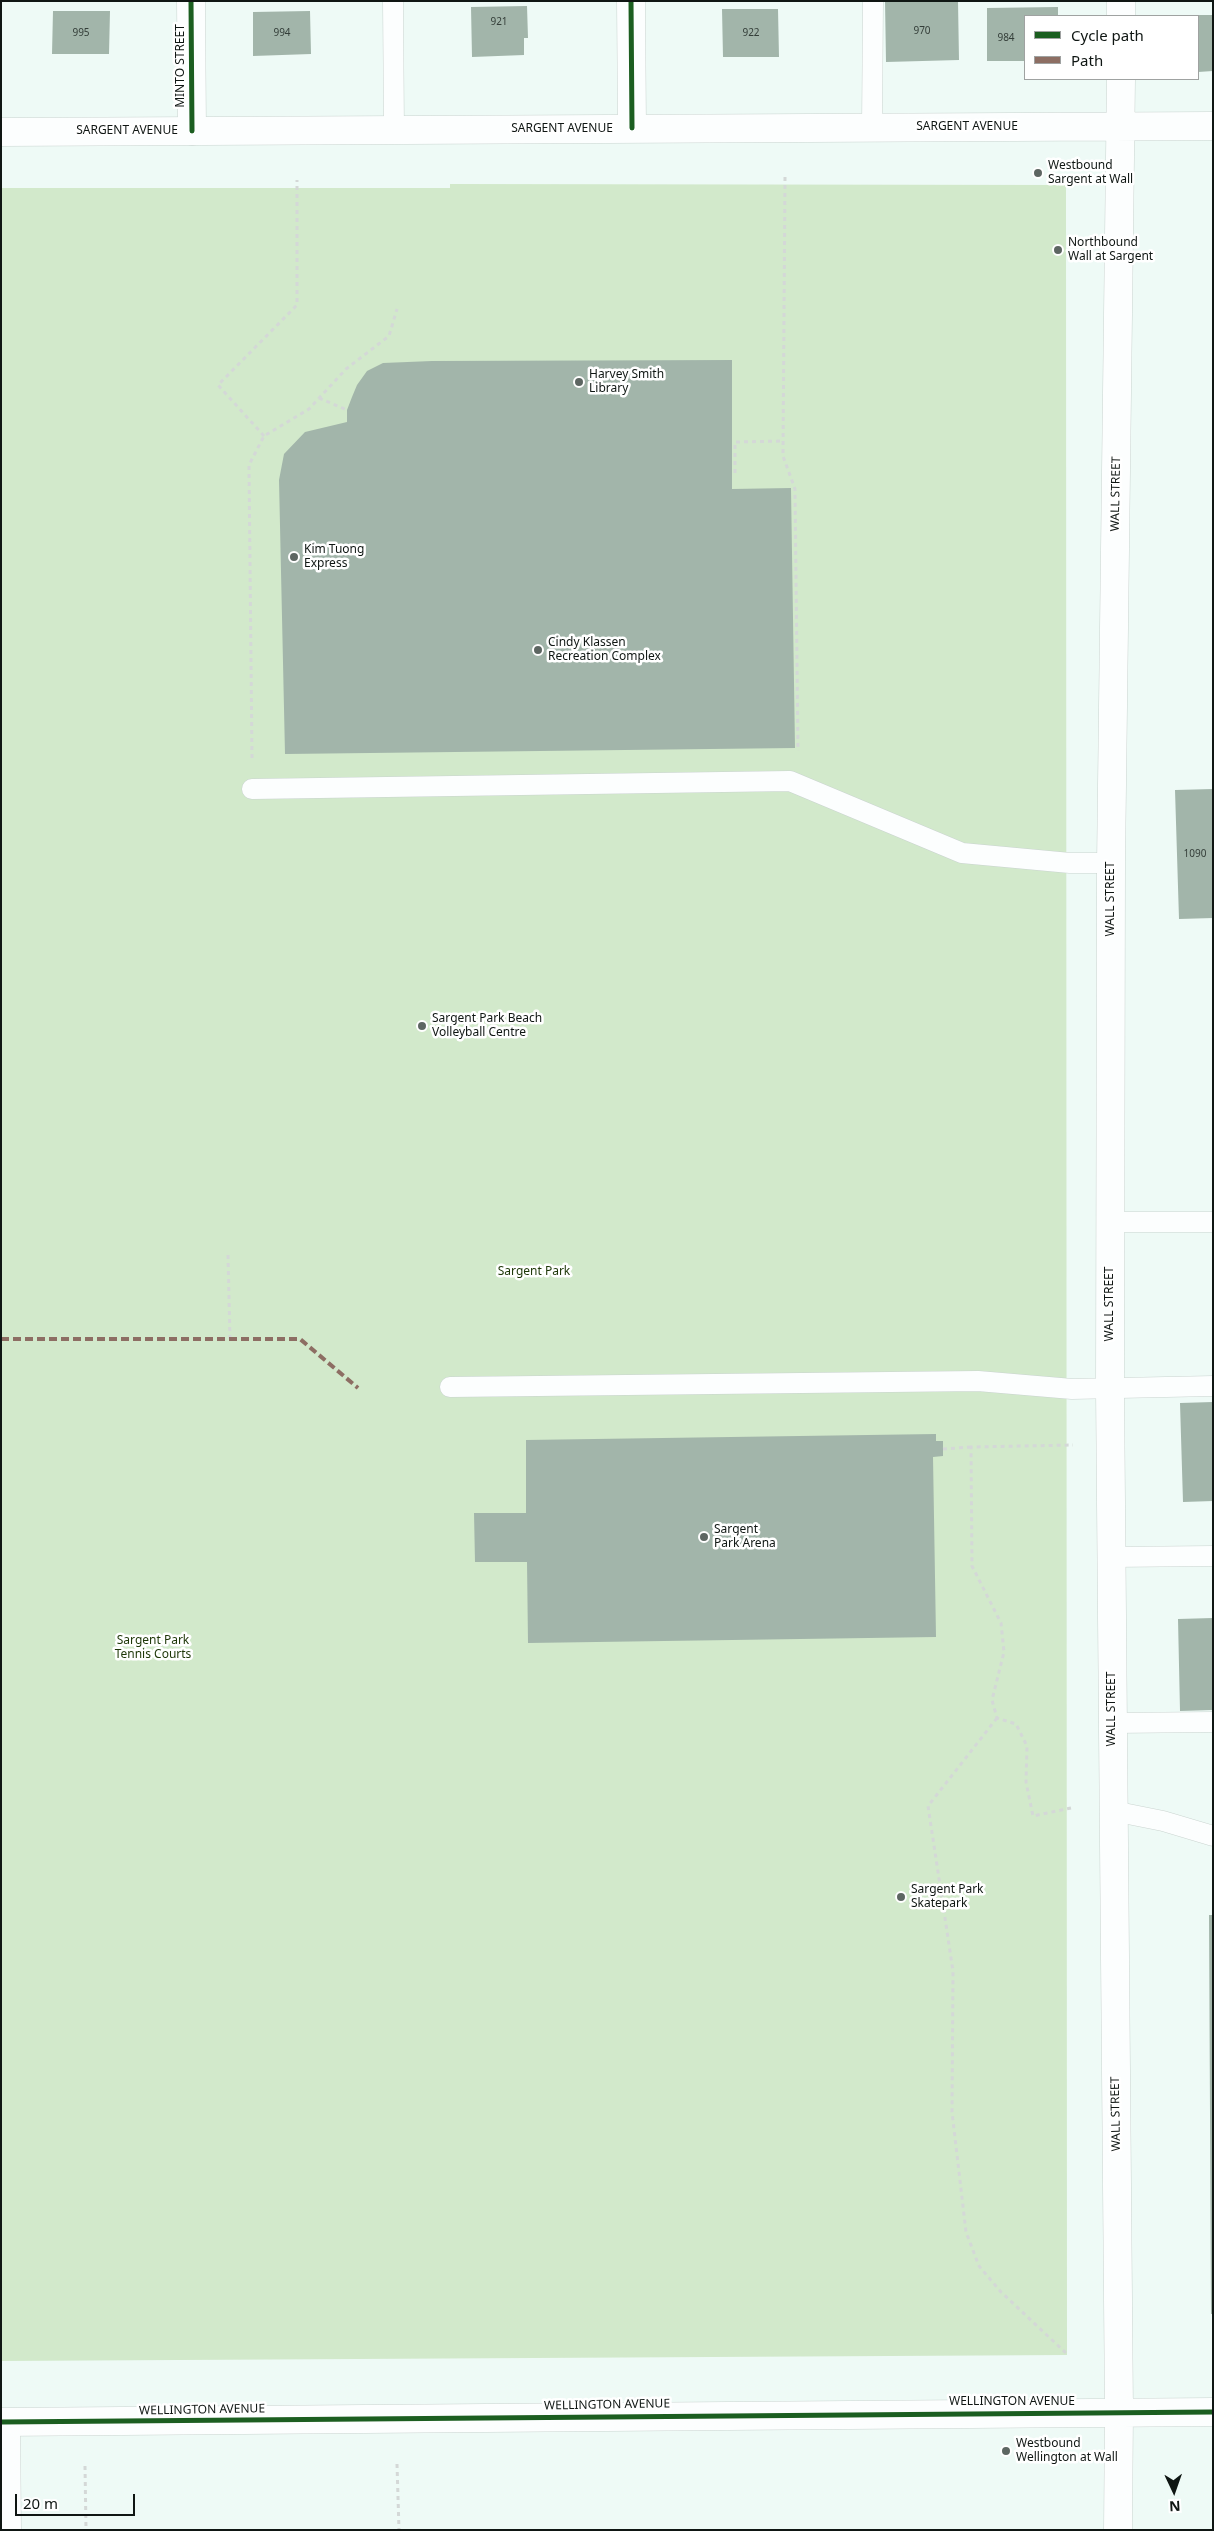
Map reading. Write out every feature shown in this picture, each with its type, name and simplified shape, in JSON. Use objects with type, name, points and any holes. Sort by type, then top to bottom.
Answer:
[{"type":"main road","name":"MINTO STREET","points":[[191,1],[192,131]]},
{"type":"main road","points":[[631,1],[632,128]]},
{"type":"main road","points":[[1121,1],[1121,15]]},
{"type":"main road","name":"WALL STREET","points":[[1118,2530],[1119,2412],[1112,1723],[1110,1222],[1111,863],[1121,80]]},
{"type":"main road","name":"SARGENT AVENUE","points":[[1,132],[1213,126]]},
{"type":"main road","name":"WELLINGTON AVENUE","points":[[6,2422],[1213,2412]]},
{"type":"lane","points":[[393,1],[394,131]]},
{"type":"lane","points":[[872,127],[873,1]]},
{"type":"lane","points":[[252,789],[790,781],[962,853],[1070,863],[1111,863]]},
{"type":"lane","points":[[1110,1222],[1213,1222]]},
{"type":"lane","points":[[450,1387],[978,1381],[1072,1389],[1213,1386]]},
{"type":"lane","points":[[1111,1557],[1213,1556]]},
{"type":"lane","points":[[1112,1723],[1213,1722]]},
{"type":"lane","points":[[1113,1811],[1163,1820],[1213,1836]]},
{"type":"lane","points":[[6,2422],[11,2530]]},
{"type":"path","points":[[785,177],[783,456],[796,489],[798,784]]},
{"type":"path","points":[[264,436],[218,385],[297,305],[297,180]]},
{"type":"path","points":[[252,789],[249,465],[264,436],[309,409],[346,369],[389,336],[397,310]]},
{"type":"path","points":[[319,398],[347,410]]},
{"type":"path","points":[[735,474],[735,442],[783,441]]},
{"type":"path","points":[[228,1255],[230,1339]]},
{"type":"path","points":[[943,1449],[1073,1445]]},
{"type":"path","points":[[971,1447],[972,1566],[1001,1623],[1004,1652],[992,1700],[997,1718]]},
{"type":"path","points":[[997,1718],[1016,1724],[1027,1746],[1026,1782],[1033,1816],[1070,1808]]},
{"type":"path","points":[[997,1718],[928,1806],[953,1971],[952,2112],[966,2232],[979,2266],[1001,2292],[1067,2354]]},
{"type":"path","points":[[397,2464],[399,2530]]},
{"type":"path","points":[[85,2466],[86,2530]]},
{"type":"green space","name":"Sargent Park","points":[[450,184],[1066,185],[1067,2355],[1,2361],[1,188],[450,188]]},
{"type":"building","points":[[885,1],[958,1],[959,60],[886,62]]},
{"type":"building","points":[[527,6],[528,38],[524,38],[524,55],[472,57],[471,7]]},
{"type":"building","points":[[1058,7],[1058,15],[1024,15],[1024,61],[987,61],[987,8]]},
{"type":"building","points":[[722,9],[778,9],[779,57],[723,57]]},
{"type":"building","points":[[53,11],[110,11],[109,54],[52,54]]},
{"type":"building","points":[[310,11],[311,54],[253,56],[253,12]]},
{"type":"building","points":[[1199,15],[1213,15],[1213,71],[1199,72]]},
{"type":"building","name":"Cindy Klassen Recreation Complex","points":[[732,360],[732,489],[791,488],[795,748],[285,754],[279,480],[284,454],[305,432],[347,422],[347,410],[352,397],[357,385],[367,371],[383,363],[432,361]]},
{"type":"building","points":[[1213,789],[1213,918],[1179,919],[1175,790]]},
{"type":"building","points":[[1213,1402],[1213,1501],[1183,1502],[1180,1403]]},
{"type":"building","name":"Sargent Park Arena","points":[[936,1434],[936,1441],[943,1441],[943,1456],[933,1457],[936,1637],[528,1643],[527,1562],[475,1562],[474,1513],[526,1513],[526,1440]]},
{"type":"building","points":[[1213,1618],[1213,1710],[1180,1711],[1178,1619]]},
{"type":"building","points":[[1209,1915],[1213,1915],[1213,2314],[1211,2314]]},
{"type":"marked path","points":[[1,1339],[300,1339],[358,1388]]},
{"type":"cycle path","points":[[191,1],[192,131]]},
{"type":"cycle path","points":[[631,1],[632,128]]},
{"type":"cycle path","points":[[1,2422],[1213,2412]]},
{"type":"place","name":"Westbound Sargent at Wall","points":[[1038,173]]},
{"type":"place","name":"Northbound Wall at Sargent","points":[[1058,250]]},
{"type":"place","name":"Harvey Smith Library","points":[[579,382]]},
{"type":"place","name":"Kim Tuong Express","points":[[294,557]]},
{"type":"place","name":"Cindy Klassen Recreation Complex","points":[[538,650]]},
{"type":"place","name":"Sargent Park Beach Volleyball Centre","points":[[422,1026]]},
{"type":"place","name":"Sargent Park Arena","points":[[704,1537]]},
{"type":"place","name":"Sargent Park Skatepark","points":[[901,1897]]},
{"type":"place","name":"Westbound Wellington at Wall","points":[[1006,2451]]},
{"type":"park label","name":"Sargent Park Tennis Courts","points":[[153,1648]]}]
